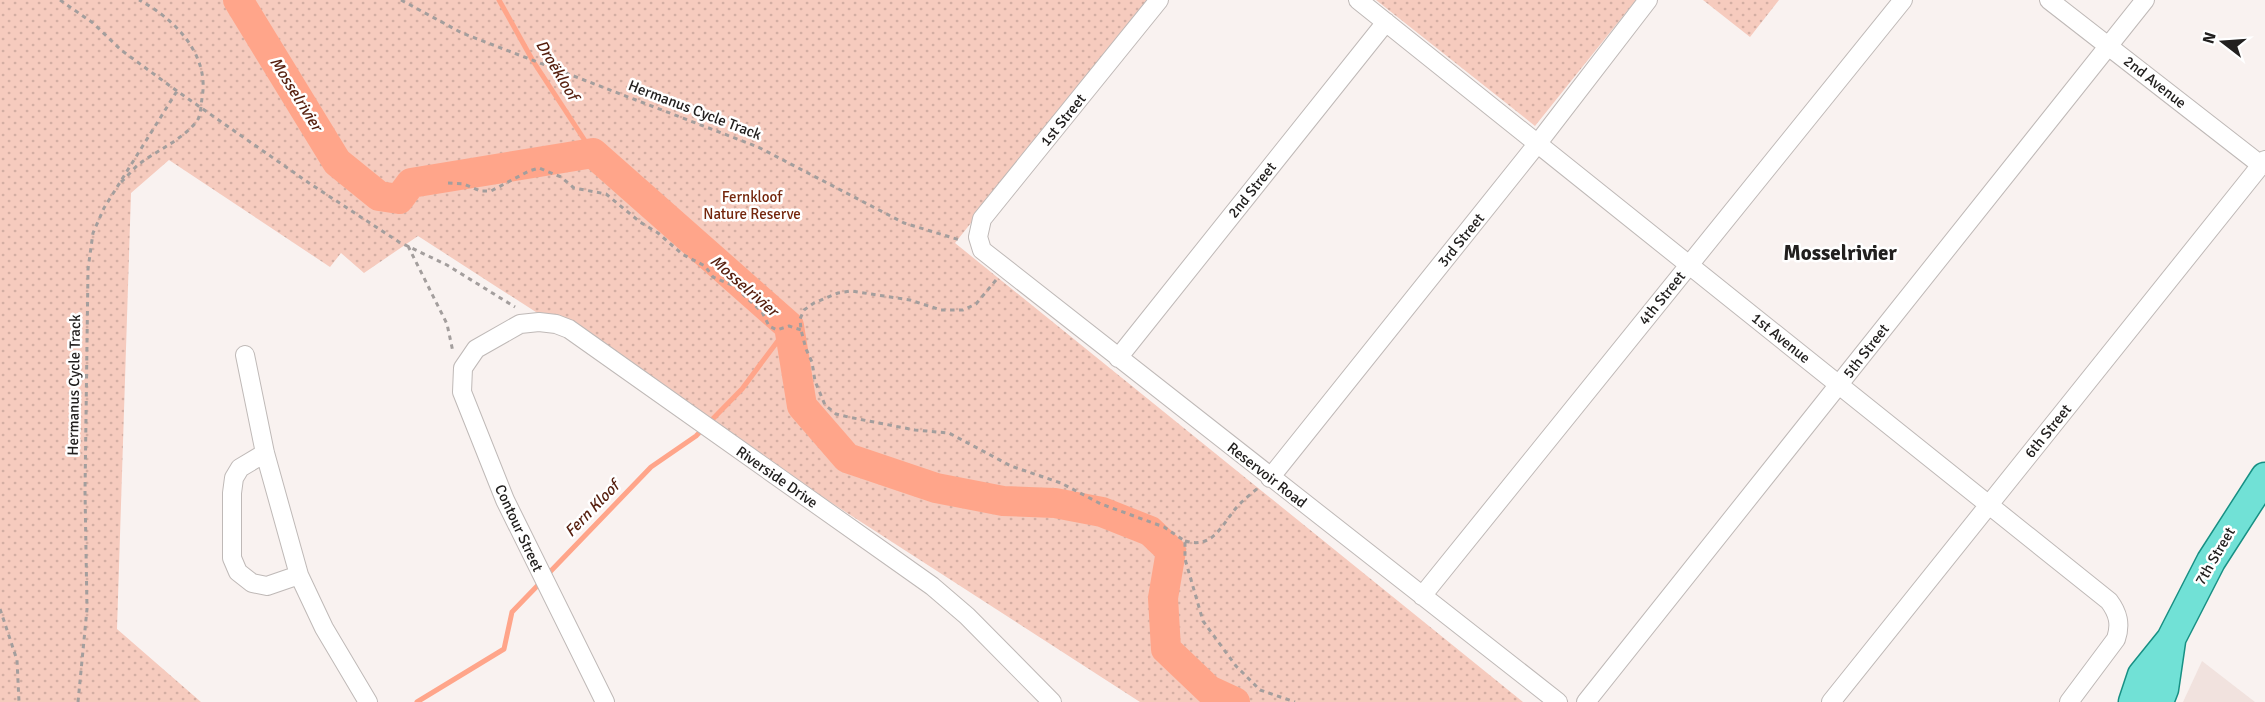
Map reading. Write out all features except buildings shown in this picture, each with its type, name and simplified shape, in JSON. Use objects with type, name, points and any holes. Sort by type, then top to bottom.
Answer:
[{"type":"main road","name":"7th Street","points":[[2133,702],[2142,675],[2171,639],[2211,561],[2265,477]]},
{"type":"main road","name":"7th Street","points":[[2159,702],[2164,690],[2171,639]]},
{"type":"street","name":"1st Street","points":[[979,244],[982,219],[1159,0]]},
{"type":"street","name":"1st Avenue","points":[[1358,0],[2109,601],[2118,617],[2118,633],[2113,645],[2069,702]]},
{"type":"street","name":"3rd Street","points":[[1270,478],[1538,143],[1648,0]]},
{"type":"street","name":"4th Street","points":[[1422,596],[1903,0]]},
{"type":"street","name":"2nd Avenue","points":[[2049,0],[2263,162]]},
{"type":"street","name":"5th Street","points":[[1586,702],[2145,0]]},
{"type":"street","name":"2nd Street","points":[[1118,358],[1386,22]]},
{"type":"street","name":"6th Street","points":[[1831,702],[2263,162]]},
{"type":"street","name":"Reservoir Road","points":[[979,244],[985,254],[1558,702]]},
{"type":"street","name":"Riverside Drive","points":[[476,349],[519,324],[539,322],[556,324],[568,329],[932,586],[967,616],[1052,702]]},
{"type":"street","name":"Contour Street","points":[[476,349],[463,368],[462,392],[505,500],[605,702]]},
{"type":"street","points":[[245,355],[264,453],[299,575],[324,628],[368,702]]},
{"type":"street","points":[[264,453],[240,468],[234,478],[232,558],[238,572],[252,584],[267,586],[299,575]]},
{"type":"path","points":[[60,0],[93,23],[121,50],[309,183],[408,246],[447,265],[539,322]]},
{"type":"path","points":[[117,186],[138,165],[182,136],[199,119],[205,83],[200,60],[174,24],[157,10],[139,0]]},
{"type":"path","name":"Hermanus Cycle Track","points":[[401,0],[462,33],[758,147],[904,223],[932,233],[979,244]]},
{"type":"path","name":"Hermanus Cycle Track","points":[[78,702],[87,609],[85,491],[88,269],[93,233],[117,186],[177,91]]},
{"type":"path","points":[[448,183],[464,184],[480,191],[491,191],[529,171],[539,168],[551,171],[574,188],[606,194],[682,254],[705,266],[712,277],[734,286],[762,312],[769,326],[777,330],[789,326],[801,330]]},
{"type":"path","points":[[408,246],[447,324],[454,358]]},
{"type":"path","points":[[1004,269],[976,304],[963,310],[941,310],[910,300],[851,291],[838,293],[804,310],[800,319],[801,330],[812,362],[815,381],[825,405],[836,414],[915,430],[949,432],[1011,466],[1061,483],[1101,504],[1164,527],[1185,541],[1201,543],[1215,535],[1239,504],[1270,478]]},
{"type":"path","points":[[1185,541],[1185,559],[1203,621],[1236,666],[1260,690],[1295,702]]},
{"type":"path","points":[[0,609],[17,660],[19,702]]},
{"type":"shaded area","points":[[2202,661],[2255,702],[2183,702]]},
{"type":"green space","name":"Fernkloof Nature Reserve","points":[[0,0],[1149,0],[955,243],[1523,702],[1140,702],[418,236],[364,273],[341,253],[330,267],[169,160],[131,193],[117,629],[201,702],[0,702]]},
{"type":"green space","points":[[1376,0],[1636,0],[1535,126]]},
{"type":"green space","points":[[1703,0],[1779,0],[1750,37]]},
{"type":"waterway","name":"Mosselrivier","points":[[238,0],[337,162],[379,196],[399,199],[411,183],[593,153],[789,326],[802,406],[847,458],[936,488],[1003,501],[1055,503],[1102,512],[1150,531],[1171,551],[1163,598],[1166,649],[1209,690],[1235,702]]},
{"type":"waterway","name":"Droëkloof","points":[[499,0],[533,61],[593,153]]},
{"type":"waterway","name":"Fern Kloof","points":[[547,575],[651,467],[696,436],[742,389],[789,326]]},
{"type":"waterway","name":"Fern Kloof","points":[[417,702],[504,649],[512,612],[541,582]]},
{"type":"district","name":"Mosselrivier","points":[[1840,253]]}]
